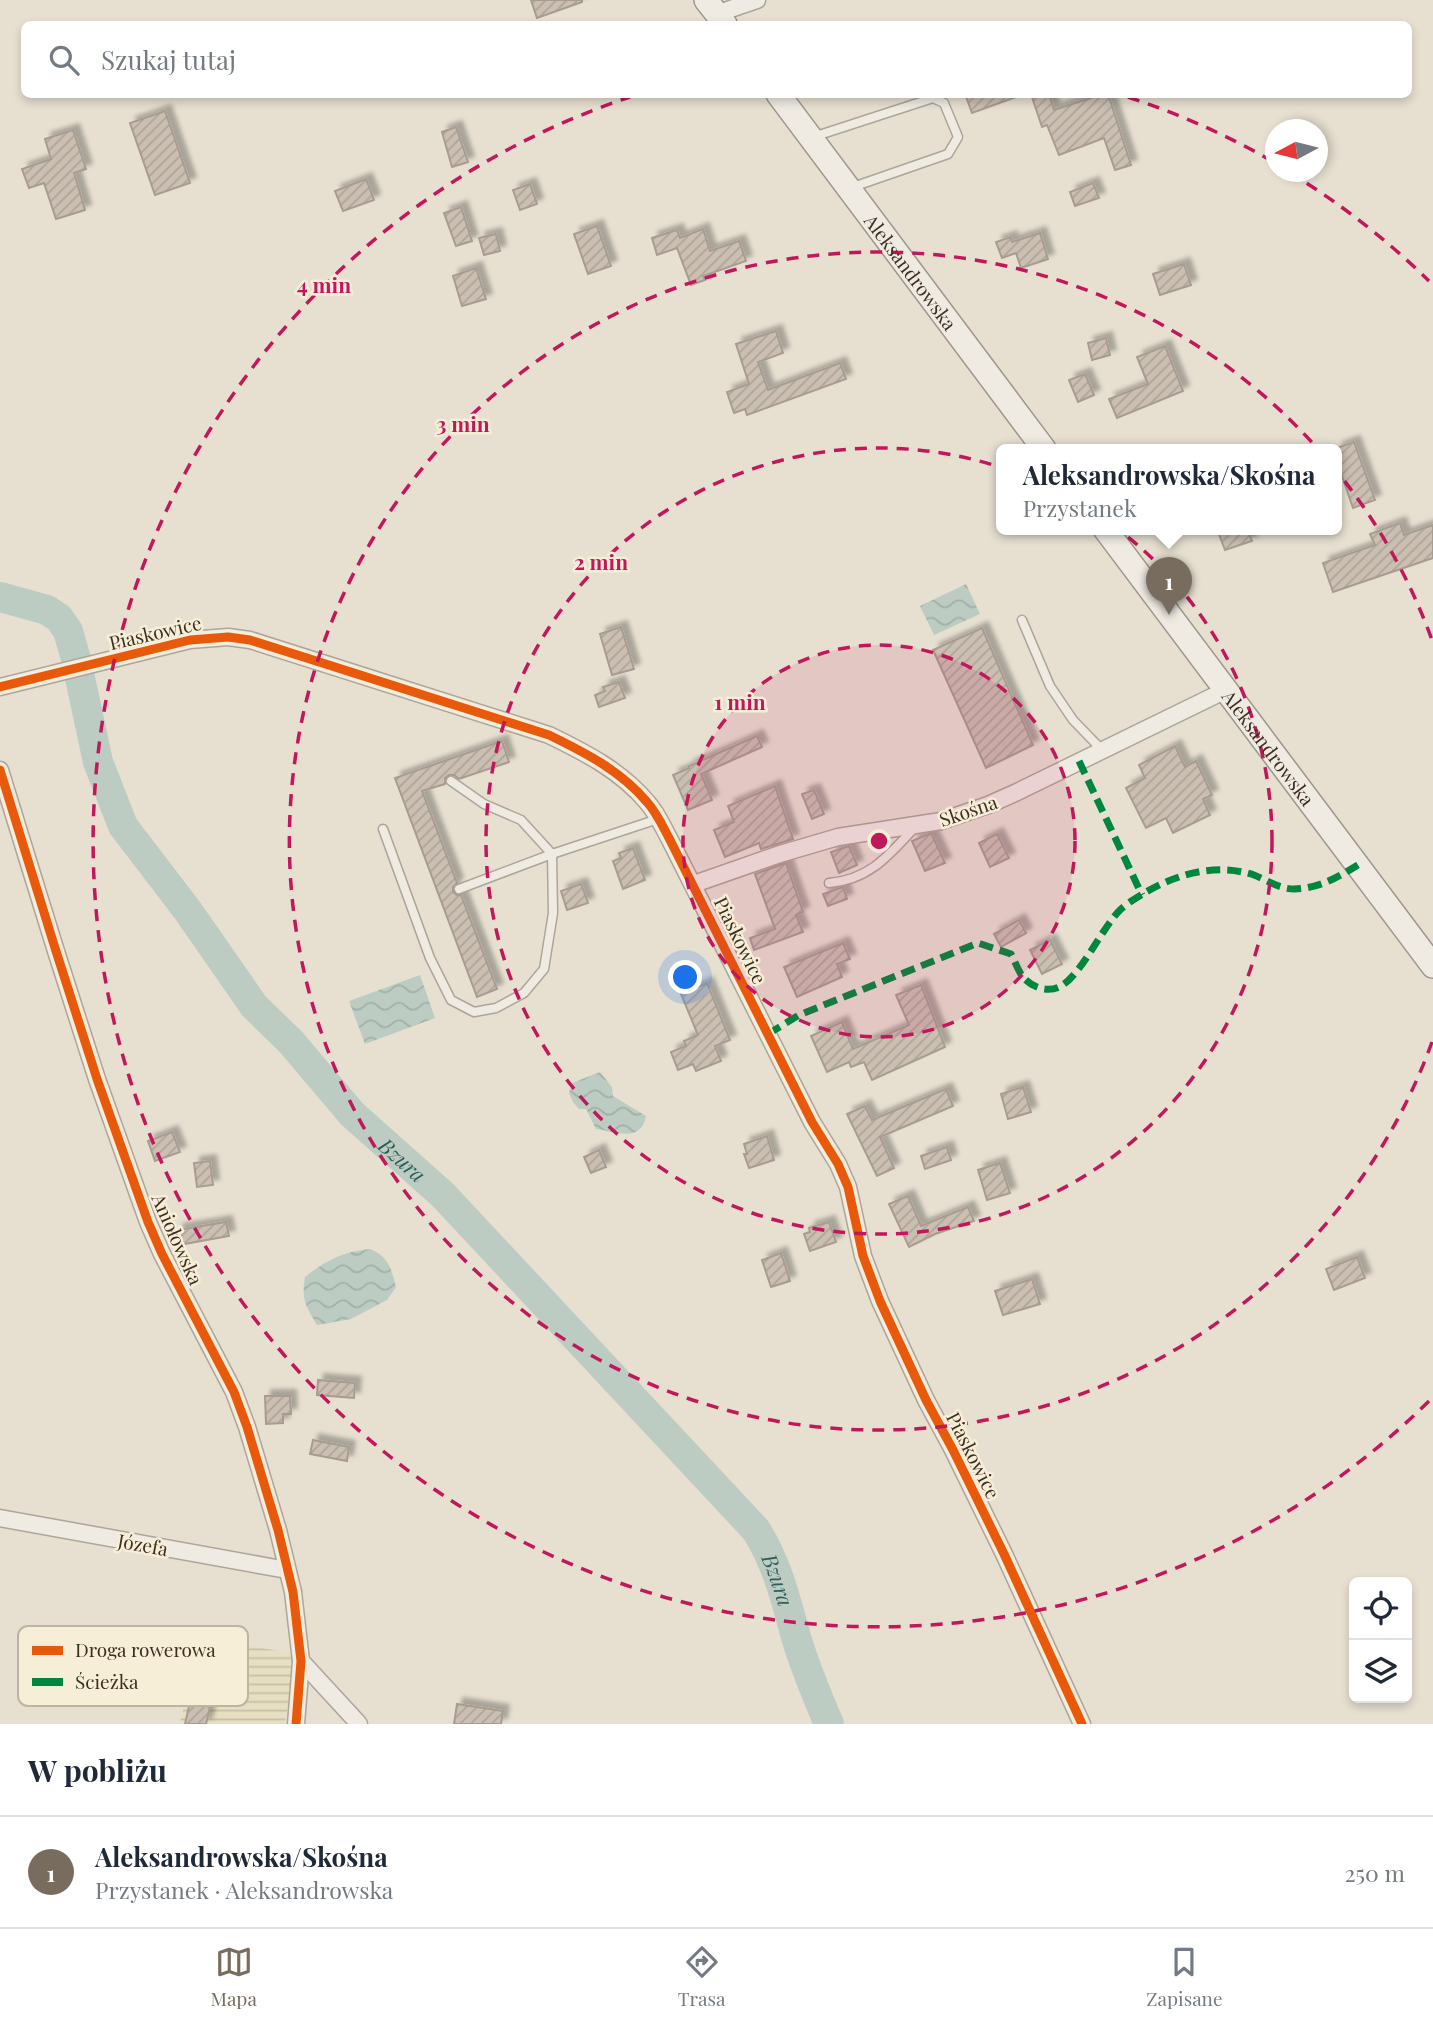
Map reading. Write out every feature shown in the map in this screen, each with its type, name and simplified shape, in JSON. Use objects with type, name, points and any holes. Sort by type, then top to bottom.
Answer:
[{"type":"main road","name":"Aleksandrowska","points":[[781,98],[1040,444]]},
{"type":"main road","name":"Aleksandrowska","points":[[1109,535],[1433,965]]},
{"type":"street","points":[[716,13],[757,0]]},
{"type":"street","name":"Piaskowice","points":[[0,687],[201,639],[228,637],[250,640],[549,735],[583,751],[615,771],[649,804],[658,819],[694,884],[812,1122],[838,1164],[848,1187],[863,1255],[880,1301],[926,1400],[1004,1553],[1082,1724]]},
{"type":"street","name":"Skośna","points":[[694,884],[838,836],[949,819],[988,805],[1226,690]]},
{"type":"street","name":"Aniołowska","points":[[0,770],[80,1027],[144,1209],[162,1254],[234,1392],[261,1472],[293,1592],[301,1661],[296,1724]]},
{"type":"street","name":"Józefa","points":[[0,1518],[287,1570]]},
{"type":"street","points":[[301,1661],[359,1724]]},
{"type":"lane","points":[[810,138],[933,98],[944,103],[958,137],[948,153],[848,189]]},
{"type":"lane","points":[[1022,620],[1050,686],[1073,720],[1102,750]]},
{"type":"lane","points":[[383,829],[430,958],[451,1000],[474,1012],[496,1008],[524,993],[544,969],[552,913],[552,854],[521,820],[484,804],[451,781]]},
{"type":"lane","points":[[459,889],[552,854],[658,819]]},
{"type":"lane","points":[[829,883],[858,876],[877,866],[919,824]]},
{"type":"shaded area","points":[[248,1645],[295,1654],[285,1724],[180,1724],[184,1706],[248,1706]]},
{"type":"water","points":[[966,584],[980,614],[934,635],[920,606]]},
{"type":"water","points":[[420,975],[435,1018],[365,1044],[349,1001]]},
{"type":"water","points":[[600,1072],[612,1087],[613,1096],[646,1116],[639,1130],[627,1134],[596,1129],[586,1109],[579,1109],[573,1102],[569,1093],[572,1083]]},
{"type":"water","points":[[370,1249],[385,1260],[392,1274],[396,1287],[387,1300],[351,1319],[317,1325],[305,1302],[305,1277],[335,1258]]},
{"type":"building","points":[[531,0],[582,0],[582,2],[537,18]]},
{"type":"building","points":[[966,98],[1013,98],[972,113]]},
{"type":"building","points":[[1032,98],[1050,98],[1054,110],[1091,98],[1109,98],[1131,165],[1115,170],[1104,138],[1059,155],[1047,125],[1042,127]]},
{"type":"building","points":[[165,111],[190,183],[155,195],[130,123]]},
{"type":"building","points":[[456,127],[468,162],[452,167],[442,132]]},
{"type":"building","points":[[73,130],[86,169],[74,173],[85,210],[56,219],[44,183],[29,188],[22,169],[51,159],[45,139]]},
{"type":"building","points":[[366,179],[374,200],[343,211],[335,191]]},
{"type":"building","points":[[1093,183],[1099,198],[1075,206],[1070,192]]},
{"type":"building","points":[[530,184],[537,204],[520,210],[513,190]]},
{"type":"building","points":[[461,207],[472,241],[456,246],[444,213]]},
{"type":"building","points":[[597,226],[611,266],[588,274],[574,234]]},
{"type":"building","points":[[703,229],[710,251],[739,241],[746,261],[703,276],[705,280],[691,285],[677,248],[657,255],[652,238],[677,230],[680,238]]},
{"type":"building","points":[[1040,233],[1048,259],[1021,268],[1016,253],[1002,258],[996,242],[1011,237],[1012,242]]},
{"type":"building","points":[[496,234],[500,251],[484,255],[479,238]]},
{"type":"building","points":[[1184,264],[1191,285],[1160,295],[1153,274]]},
{"type":"building","points":[[476,268],[486,299],[462,306],[453,276]]},
{"type":"building","points":[[776,331],[783,353],[758,362],[768,390],[840,363],[846,379],[747,415],[745,409],[734,413],[727,392],[749,384],[736,344]]},
{"type":"building","points":[[1106,338],[1110,355],[1092,360],[1088,343]]},
{"type":"building","points":[[1165,346],[1183,391],[1117,418],[1109,399],[1148,384],[1137,357]]},
{"type":"building","points":[[1085,374],[1094,395],[1078,402],[1069,380]]},
{"type":"building","points":[[1354,442],[1375,500],[1353,508],[1342,476],[1342,446]]},
{"type":"building","points":[[1400,523],[1404,535],[1433,525],[1433,558],[1333,592],[1323,563],[1375,545],[1370,534]]},
{"type":"building","points":[[1219,535],[1250,535],[1252,541],[1225,550]]},
{"type":"building","points":[[621,627],[634,669],[612,675],[600,634]]},
{"type":"building","points":[[982,628],[1033,745],[986,768],[933,650]]},
{"type":"building","points":[[619,682],[625,698],[599,707],[595,695],[605,691],[603,687]]},
{"type":"building","points":[[757,736],[762,747],[701,774],[712,800],[688,810],[673,775]]},
{"type":"building","points":[[502,741],[509,762],[459,779],[449,775],[445,778],[445,784],[422,791],[457,883],[453,892],[461,895],[497,989],[477,997],[395,778]]},
{"type":"building","points":[[1175,746],[1185,767],[1196,761],[1212,795],[1203,799],[1210,815],[1173,833],[1166,818],[1146,828],[1126,788],[1145,778],[1139,765]]},
{"type":"building","points":[[775,786],[793,839],[761,849],[759,843],[725,857],[714,830],[734,822],[728,806]]},
{"type":"building","points":[[814,790],[824,814],[812,819],[802,794]]},
{"type":"building","points":[[931,833],[945,863],[925,871],[912,841]]},
{"type":"building","points":[[997,834],[1009,858],[990,867],[979,843]]},
{"type":"building","points":[[849,846],[857,865],[839,873],[831,852]]},
{"type":"building","points":[[633,848],[645,880],[623,889],[613,861],[621,858],[619,853]]},
{"type":"building","points":[[786,863],[803,912],[796,915],[803,932],[754,950],[750,938],[775,929],[755,874]]},
{"type":"building","points":[[581,884],[588,903],[567,910],[561,891]]},
{"type":"building","points":[[843,887],[847,899],[828,906],[823,894]]},
{"type":"building","points":[[1019,920],[1026,933],[1001,947],[994,934]]},
{"type":"building","points":[[1050,940],[1062,964],[1042,974],[1030,950]]},
{"type":"building","points":[[843,943],[850,959],[837,964],[842,977],[797,997],[784,967]]},
{"type":"building","points":[[707,983],[730,1040],[715,1046],[721,1061],[696,1071],[693,1064],[678,1070],[671,1052],[686,1046],[684,1041],[698,1035],[681,994]]},
{"type":"building","points":[[921,985],[945,1047],[872,1080],[864,1062],[851,1067],[849,1062],[827,1072],[811,1036],[842,1022],[853,1049],[909,1025],[896,995]]},
{"type":"building","points":[[1023,1087],[1031,1112],[1008,1119],[1001,1094]]},
{"type":"building","points":[[946,1089],[953,1106],[880,1137],[894,1168],[877,1176],[847,1114],[865,1106],[872,1120]]},
{"type":"building","points":[[172,1132],[180,1152],[155,1161],[148,1141]]},
{"type":"building","points":[[767,1136],[774,1160],[749,1168],[744,1144]]},
{"type":"building","points":[[947,1147],[951,1160],[925,1169],[921,1156]]},
{"type":"building","points":[[599,1150],[606,1167],[591,1173],[584,1157]]},
{"type":"building","points":[[210,1161],[213,1185],[197,1187],[194,1163]]},
{"type":"building","points":[[1000,1163],[1010,1193],[987,1200],[978,1170]]},
{"type":"building","points":[[908,1196],[921,1226],[968,1207],[974,1221],[935,1234],[909,1247],[889,1204]]},
{"type":"building","points":[[226,1222],[229,1236],[179,1245],[177,1230]]},
{"type":"building","points":[[829,1222],[836,1242],[810,1251],[804,1234],[810,1232],[809,1228]]},
{"type":"building","points":[[781,1253],[790,1281],[771,1287],[762,1260]]},
{"type":"building","points":[[1357,1257],[1365,1278],[1334,1290],[1326,1269]]},
{"type":"building","points":[[1032,1279],[1040,1304],[1003,1315],[995,1291]]},
{"type":"building","points":[[318,1380],[355,1383],[354,1398],[317,1395]]},
{"type":"building","points":[[265,1396],[290,1396],[291,1414],[283,1414],[283,1423],[266,1424]]},
{"type":"building","points":[[313,1440],[349,1447],[347,1461],[310,1454]]},
{"type":"building","points":[[457,1704],[503,1711],[501,1724],[454,1724]]},
{"type":"building","points":[[189,1706],[210,1707],[206,1724],[185,1724]]},
{"type":"waterway","name":"Bzura","points":[[0,597],[47,610],[59,618],[68,631],[98,762],[123,826],[188,911],[254,1006],[291,1042],[352,1114],[443,1195],[756,1530],[775,1569],[803,1659],[829,1724]]},
{"type":"marked path","points":[[1079,761],[1142,895]]},
{"type":"marked path","points":[[768,1034],[799,1015],[978,943],[1011,954],[1021,975],[1031,984],[1046,989],[1056,988],[1076,972],[1123,907],[1159,885],[1185,875],[1226,870],[1254,875],[1278,886],[1294,889],[1320,884],[1358,865]]},
{"type":"cycle path","points":[[0,687],[190,640],[228,637],[250,640],[549,735],[602,764],[637,791],[651,806],[662,825],[812,1122],[838,1164],[848,1187],[863,1256],[880,1301],[926,1400],[1004,1554],[1082,1724]]},
{"type":"cycle path","points":[[0,770],[97,1079],[148,1222],[234,1392],[247,1427],[278,1530],[293,1592],[301,1661],[296,1724]]},
{"type":"place","name":"Aleksandrowska/Skośna","points":[[1169,615]]}]
